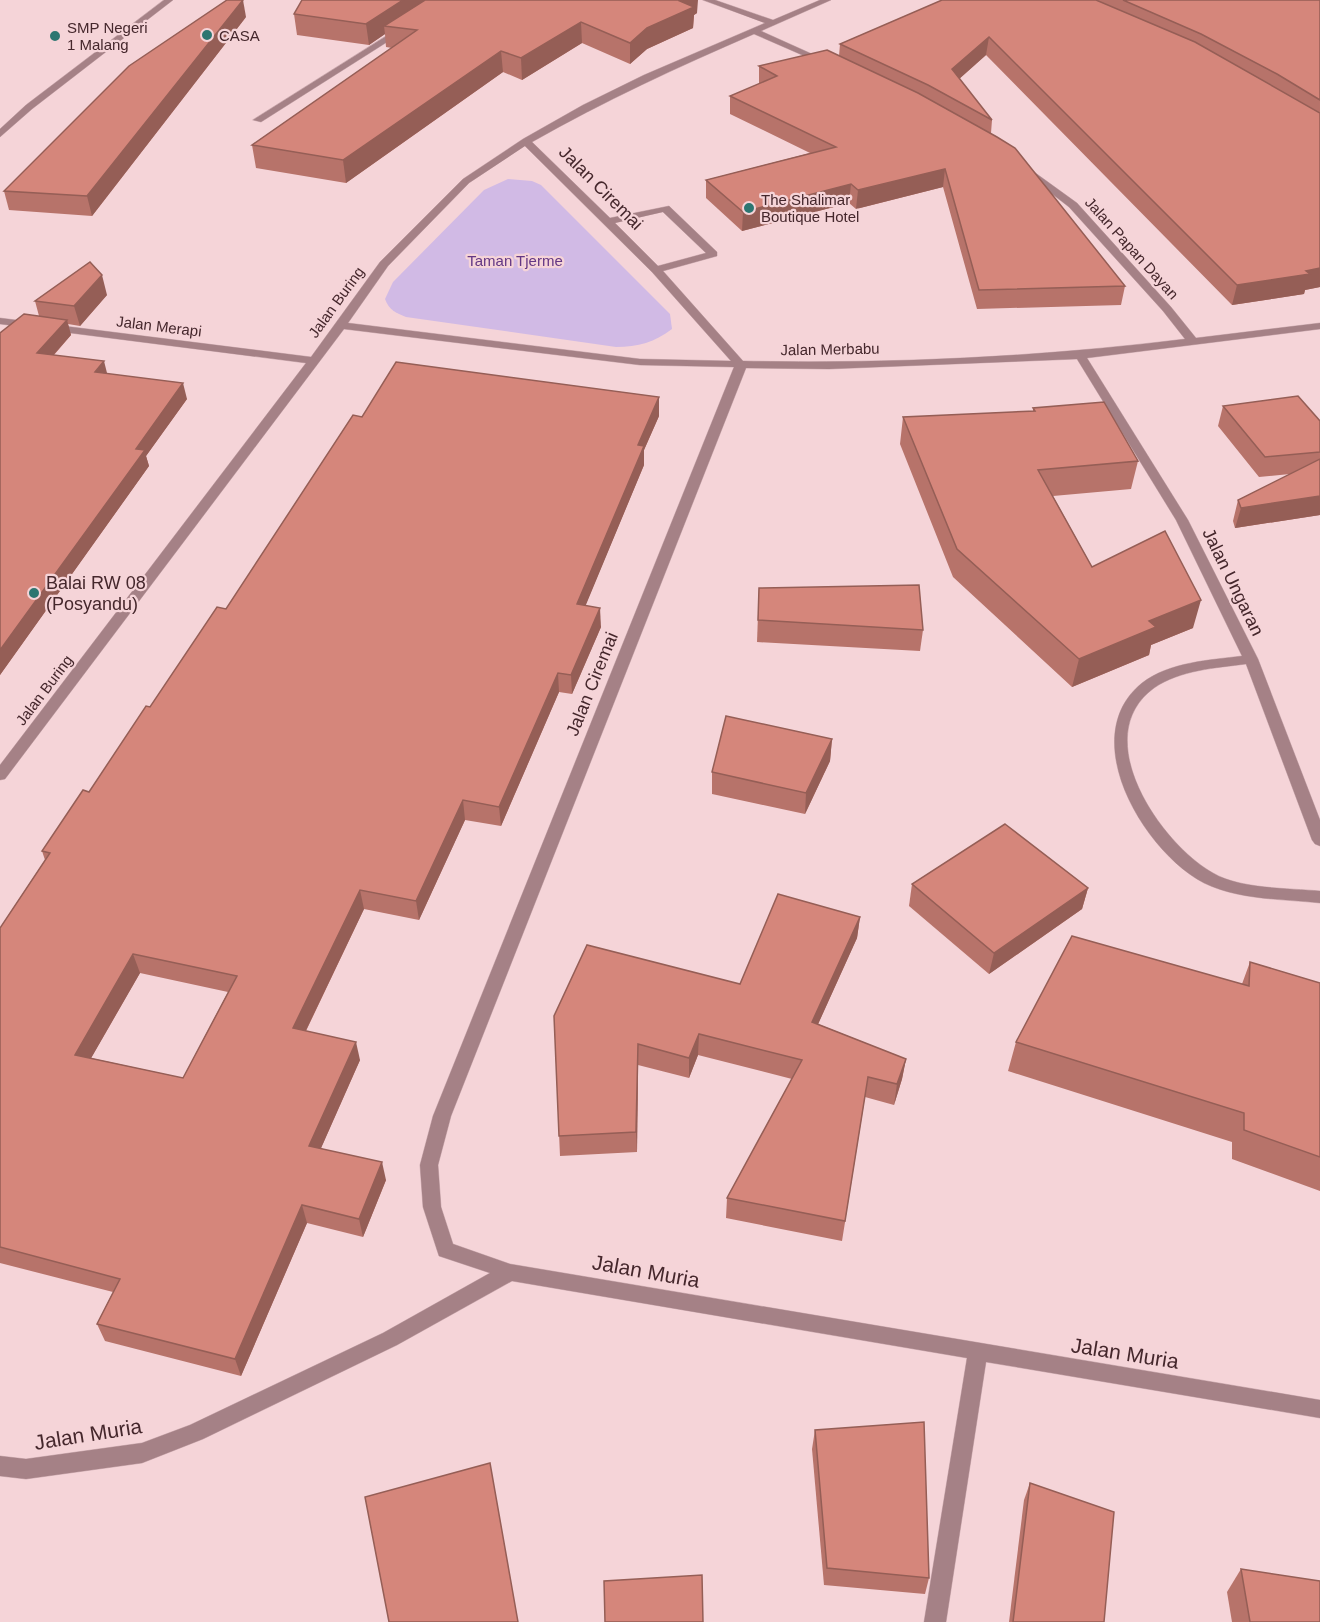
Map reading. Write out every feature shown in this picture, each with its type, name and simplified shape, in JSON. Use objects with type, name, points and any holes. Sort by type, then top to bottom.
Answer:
[{"type":"street","points":[[0,134],[29,107],[170,0]]},
{"type":"street","points":[[707,0],[772,23]]},
{"type":"street","name":"Jalan Buring","points":[[0,775],[314,361],[384,264],[466,181],[526,141],[586,107],[647,77],[827,0]]},
{"type":"street","points":[[258,120],[407,27]]},
{"type":"street","points":[[753,31],[838,68]]},
{"type":"street","name":"Jalan Ciremai","points":[[510,1272],[446,1250],[432,1207],[429,1165],[442,1116],[741,365],[656,270],[526,141]]},
{"type":"street","name":"Jalan Papan Dayan","points":[[1014,160],[1073,205],[1167,309],[1194,343]]},
{"type":"street","points":[[608,222],[665,208],[713,254],[656,270]]},
{"type":"street","name":"Jalan Merapi","points":[[0,321],[314,361]]},
{"type":"street","points":[[7,338],[21,324]]},
{"type":"street","name":"Jalan Merbabu","points":[[340,326],[607,359],[829,366],[1080,355],[1320,326]]},
{"type":"street","name":"Jalan Ungaran","points":[[1080,355],[1182,520],[1251,659],[1320,840]]},
{"type":"street","points":[[1251,659],[1191,668],[1161,679],[1140,693],[1127,716],[1119,738],[1130,783],[1147,819],[1173,854],[1200,873],[1230,888],[1320,897]]},
{"type":"street","name":"Jalan Muria","points":[[0,1466],[26,1469],[142,1453],[196,1432],[390,1339],[510,1272],[978,1353],[1320,1409]]},
{"type":"street","points":[[935,1622],[978,1353]]},
{"type":"green space","name":"Taman Tjerme","points":[[508,179],[532,181],[541,185],[670,314],[672,329],[646,343],[616,347],[406,317],[391,308],[385,299],[393,282],[484,190]]},
{"type":"building","points":[[227,0],[243,0],[87,196],[4,191],[129,66]]},
{"type":"building","points":[[302,0],[403,0],[366,24],[294,14]]},
{"type":"building","points":[[425,0],[683,0],[680,1],[694,7],[647,28],[630,43],[581,22],[521,58],[501,51],[343,160],[252,145],[417,30],[384,26]]},
{"type":"building","points":[[942,0],[1096,0],[1195,42],[1320,113],[1320,268],[1306,271],[1310,274],[1237,285],[989,37],[952,69],[992,120],[928,85],[840,44]]},
{"type":"building","points":[[1123,0],[1320,0],[1320,100],[1277,74],[1201,34]]},
{"type":"building","points":[[827,50],[918,93],[1015,148],[1125,286],[979,290],[945,169],[858,190],[851,184],[743,212],[706,180],[836,147],[730,96],[777,76],[759,66]]},
{"type":"building","points":[[90,262],[102,275],[74,306],[35,301]]},
{"type":"building","points":[[24,314],[67,320],[37,353],[104,361],[95,372],[183,383],[136,449],[145,450],[0,650],[0,333]]},
{"type":"building","points":[[396,362],[659,397],[638,445],[644,446],[577,604],[600,608],[571,675],[558,673],[499,807],[463,800],[416,901],[360,890],[293,1028],[356,1042],[309,1146],[382,1162],[359,1219],[302,1205],[235,1359],[97,1324],[120,1279],[0,1247],[0,928],[50,853],[42,851],[83,790],[89,792],[146,706],[150,707],[217,607],[226,609],[353,415],[362,417]],"holes":[[[133,954],[237,976],[183,1078],[75,1055]]]},
{"type":"building","points":[[1298,396],[1320,421],[1320,452],[1265,457],[1223,406]]},
{"type":"building","points":[[1104,402],[1138,461],[1038,470],[1092,567],[1165,531],[1201,600],[1149,621],[1156,627],[1079,659],[957,549],[903,417],[1035,411],[1033,408]]},
{"type":"building","points":[[1320,459],[1320,496],[1241,508],[1238,500]]},
{"type":"building","points":[[919,585],[923,630],[758,620],[759,588]]},
{"type":"building","points":[[726,716],[832,739],[806,793],[712,772]]},
{"type":"building","points":[[1005,824],[1088,888],[994,953],[912,884]]},
{"type":"building","points":[[778,894],[860,917],[812,1022],[906,1059],[897,1084],[868,1077],[845,1221],[727,1198],[802,1060],[699,1034],[689,1058],[638,1044],[636,1132],[559,1136],[554,1016],[587,945],[740,984]]},
{"type":"building","points":[[1072,936],[1249,986],[1250,962],[1320,983],[1320,1157],[1244,1130],[1244,1113],[1016,1042]]},
{"type":"building","points":[[924,1422],[929,1578],[827,1568],[815,1430]]},
{"type":"building","points":[[490,1463],[518,1622],[389,1622],[365,1497]]},
{"type":"building","points":[[1030,1483],[1114,1512],[1104,1622],[1013,1622]]},
{"type":"building","points":[[1241,1569],[1320,1581],[1320,1622],[1250,1622]]},
{"type":"building","points":[[702,1575],[703,1622],[605,1622],[604,1581]]},
{"type":"place","name":"CASA","points":[[207,35]]},
{"type":"place","name":"SMP Negeri 1 Malang","points":[[55,36]]},
{"type":"place","name":"The Shalimar Boutique Hotel","points":[[749,208]]},
{"type":"place","name":"Balai RW 08 (Posyandu)","points":[[34,593]]}]
